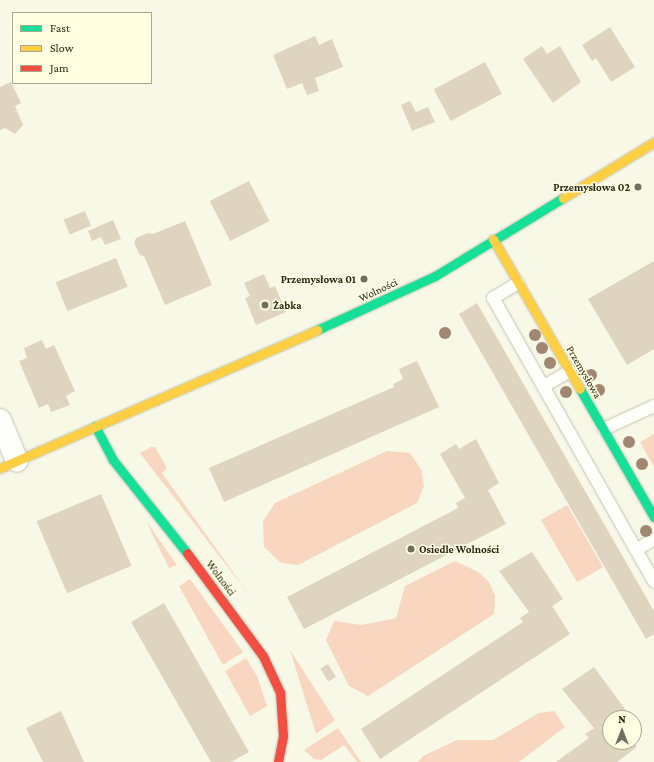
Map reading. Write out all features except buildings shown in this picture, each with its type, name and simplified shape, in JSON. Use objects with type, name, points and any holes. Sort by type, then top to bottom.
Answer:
[{"type":"street","name":"Wolności","points":[[8,464],[380,303],[435,276],[493,239],[654,142]]},
{"type":"street","name":"Przemysłowa","points":[[493,239],[654,517]]},
{"type":"street","points":[[0,420],[8,464]]},
{"type":"street","name":"Wolności","points":[[95,426],[113,460],[140,496],[152,506],[263,656],[280,692],[283,736],[278,762]]},
{"type":"lane","points":[[518,283],[493,298],[654,581]]},
{"type":"lane","points":[[544,386],[570,371]]},
{"type":"lane","points":[[604,429],[654,406]]},
{"type":"lane","points":[[636,550],[654,539]]},
{"type":"shaded area","points":[[654,434],[654,467],[640,442]]},
{"type":"shaded area","points":[[151,447],[155,447],[167,468],[162,473],[250,596],[140,453]]},
{"type":"shaded area","points":[[387,451],[410,453],[421,469],[424,486],[417,503],[298,565],[281,563],[264,547],[263,521],[275,503]]},
{"type":"shaded area","points":[[567,505],[603,567],[577,582],[541,520]]},
{"type":"shaded area","points":[[146,521],[177,565],[169,568]]},
{"type":"shaded area","points":[[455,561],[480,573],[489,582],[495,596],[494,614],[368,696],[349,686],[326,640],[334,621],[362,625],[396,618],[405,586]]},
{"type":"shaded area","points":[[190,579],[243,652],[223,665],[179,586]]},
{"type":"shaded area","points":[[290,650],[335,720],[316,734]]},
{"type":"shaded area","points":[[246,658],[257,676],[267,706],[250,716],[225,671]]},
{"type":"shaded area","points":[[554,711],[565,727],[519,762],[418,762],[423,756],[457,740],[493,740],[539,713]]},
{"type":"shaded area","points":[[338,728],[361,762],[357,762],[344,745],[321,760],[314,759],[304,750]]},
{"type":"traffic: fast","points":[[317,330],[435,276],[563,198]]},
{"type":"traffic: fast","points":[[580,389],[654,517]]},
{"type":"traffic: fast","points":[[95,426],[113,460],[187,553]]},
{"type":"traffic: slow","points":[[563,198],[654,142]]},
{"type":"traffic: slow","points":[[493,239],[580,389]]},
{"type":"traffic: slow","points":[[0,468],[317,330]]},
{"type":"traffic: jam","points":[[187,553],[263,656],[280,692],[283,736],[278,762]]},
{"type":"place","name":"Przemysłowa 02","points":[[638,187]]},
{"type":"place","name":"Przemysłowa 01","points":[[364,279]]},
{"type":"place","name":"Żabka","points":[[265,305]]},
{"type":"place","name":"Osiedle Wolności","points":[[411,549]]}]
